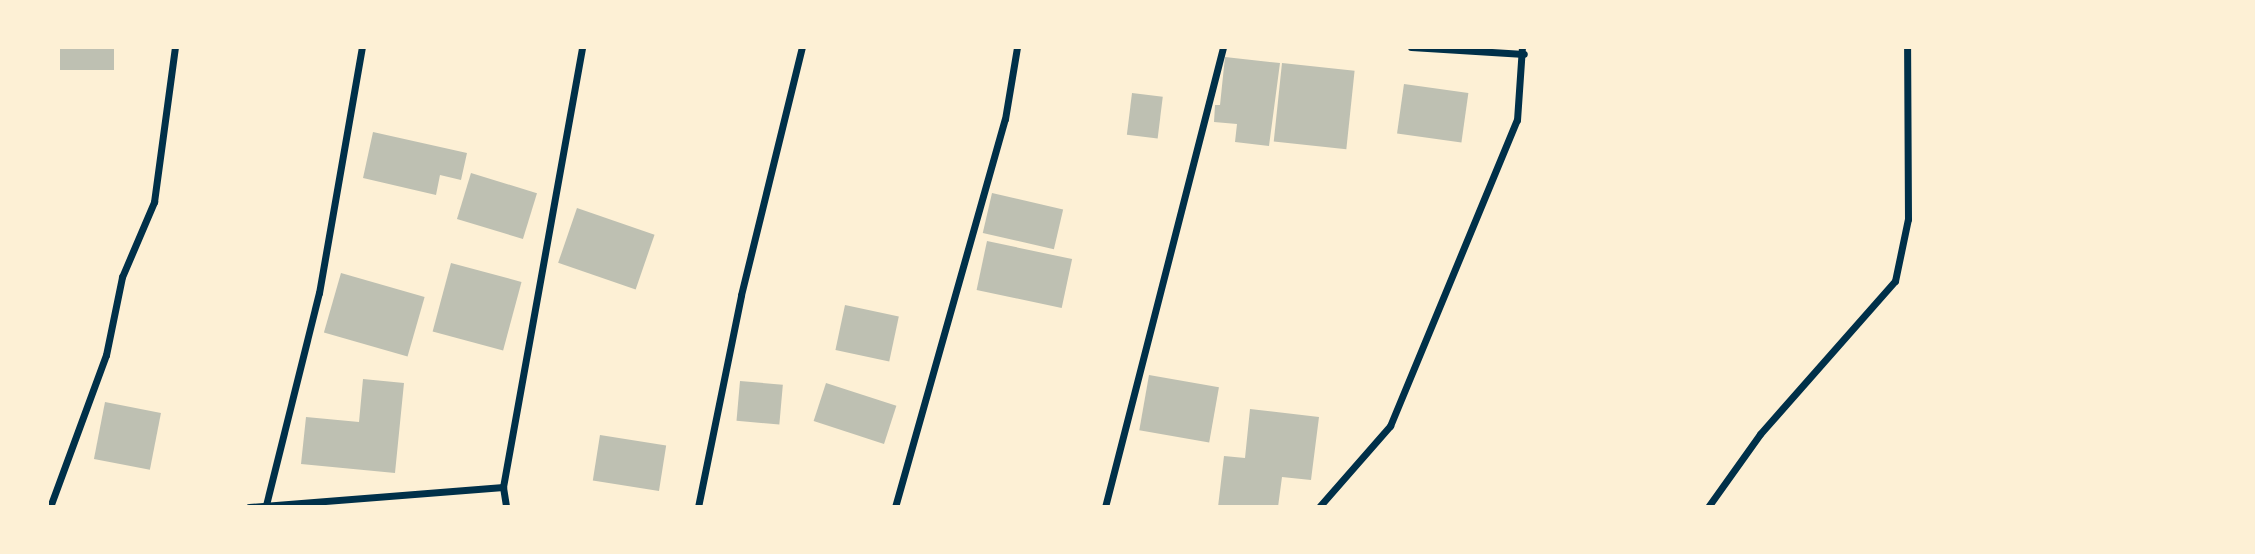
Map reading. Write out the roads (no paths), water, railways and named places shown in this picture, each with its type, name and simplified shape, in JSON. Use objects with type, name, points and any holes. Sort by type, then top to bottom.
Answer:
[{"type":"street","points":[[56,505],[106,355],[122,277],[154,202],[175,47]]},
{"type":"street","points":[[266,505],[319,293],[362,47]]},
{"type":"street","points":[[506,507],[503,487],[582,47]]},
{"type":"street","points":[[698,507],[741,295],[802,47]]},
{"type":"street","points":[[895,507],[1005,119],[1017,47]]},
{"type":"street","points":[[1105,507],[1223,47]]},
{"type":"street","points":[[1319,507],[1390,426],[1517,120],[1523,50],[1411,47]]},
{"type":"street","points":[[1708,507],[1760,434],[1895,281],[1908,219],[1907,47]]},
{"type":"street","points":[[249,507],[503,487]]}]
